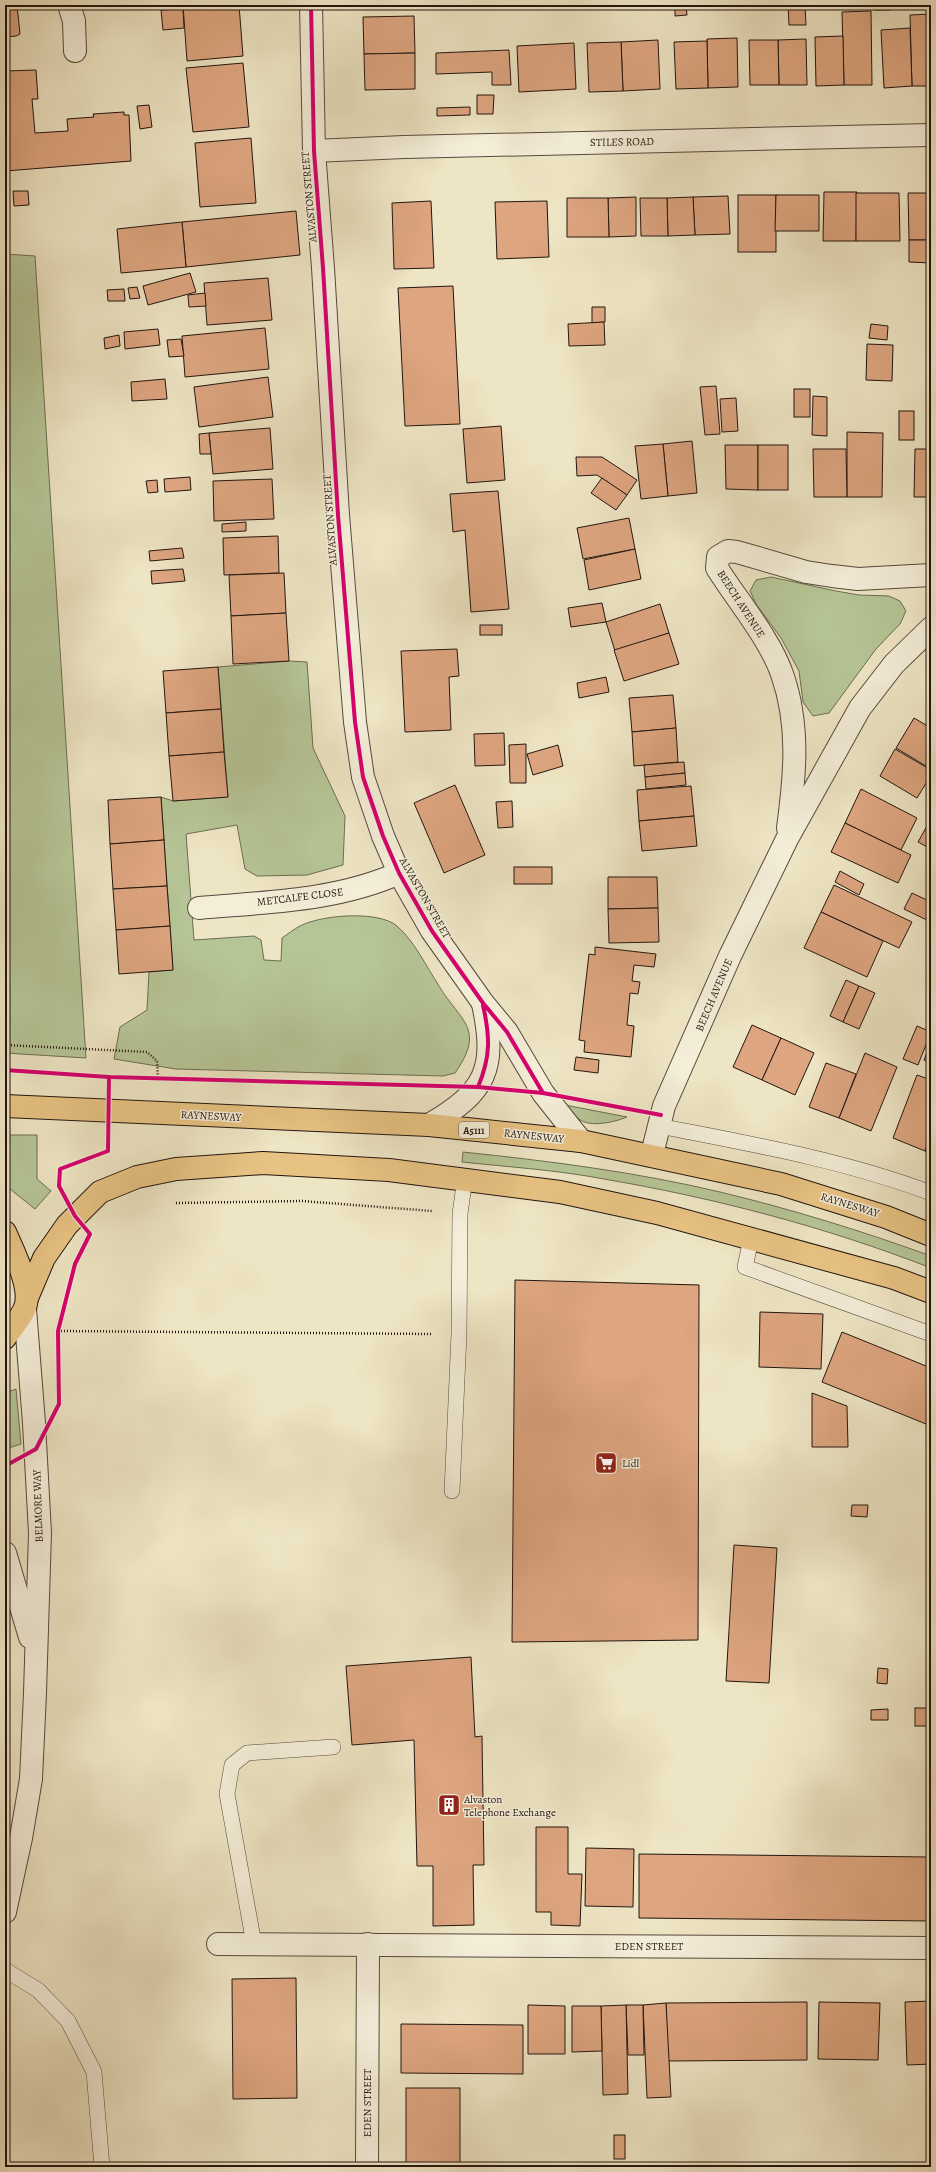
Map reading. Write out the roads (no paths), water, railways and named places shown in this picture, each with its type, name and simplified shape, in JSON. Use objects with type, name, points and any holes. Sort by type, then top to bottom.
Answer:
[{"type":"highway","name":"RAYNESWAY","points":[[5,1106],[429,1125],[581,1140],[652,1154],[781,1184],[886,1217],[931,1235]]},
{"type":"highway","points":[[5,1338],[26,1304],[44,1258],[67,1225],[100,1192],[137,1177],[176,1168],[262,1163],[389,1170],[465,1178],[560,1192],[657,1213],[894,1278],[931,1292]]},
{"type":"highway","points":[[5,1232],[19,1264],[26,1304]]},
{"type":"street","points":[[69,5],[74,21],[75,51]]},
{"type":"street","name":"ALVASTON STREET","points":[[311,5],[314,151],[323,268],[338,515],[356,722],[363,777],[383,836],[399,873],[432,931],[482,1003],[506,1032],[543,1093],[581,1140]]},
{"type":"street","name":"STILES ROAD","points":[[314,151],[404,147],[931,135]]},
{"type":"street","name":"BEECH AVENUE","points":[[787,839],[794,784],[796,737],[791,706],[782,673],[766,644],[717,568],[718,557],[728,551],[737,552],[806,572],[858,579],[931,575]]},
{"type":"street","name":"BEECH AVENUE","points":[[652,1154],[664,1106],[730,956],[787,839],[860,708],[894,664],[931,628]]},
{"type":"street","name":"METCALFE CLOSE","points":[[199,908],[339,893],[380,882],[399,873]]},
{"type":"street","name":"ALVASTON STREET","points":[[429,1125],[456,1109],[478,1087],[486,1067],[489,1047],[488,1027],[482,1003]]},
{"type":"street","name":"BELMORE WAY","points":[[5,1912],[21,1838],[31,1778],[40,1533],[26,1304]]},
{"type":"street","name":"BELMORE WAY","points":[[5,1553],[35,1655]]},
{"type":"street","name":"EDEN STREET","points":[[218,1944],[931,1948]]},
{"type":"street","name":"EDEN STREET","points":[[367,2167],[368,1944]]},
{"type":"lane","points":[[659,1126],[805,1155],[865,1171],[931,1193]]},
{"type":"lane","points":[[452,1491],[459,1334],[460,1214],[465,1178]]},
{"type":"lane","points":[[751,1239],[745,1267],[931,1334]]},
{"type":"lane","points":[[254,1944],[227,1794],[232,1765],[247,1753],[333,1747]]},
{"type":"lane","points":[[5,1970],[38,1990],[68,2021],[94,2072],[102,2167]]},
{"type":"place","name":"Lidl","points":[[606,1463]]},
{"type":"place","name":"Alvaston Telephone Exchange","points":[[449,1805]]}]
